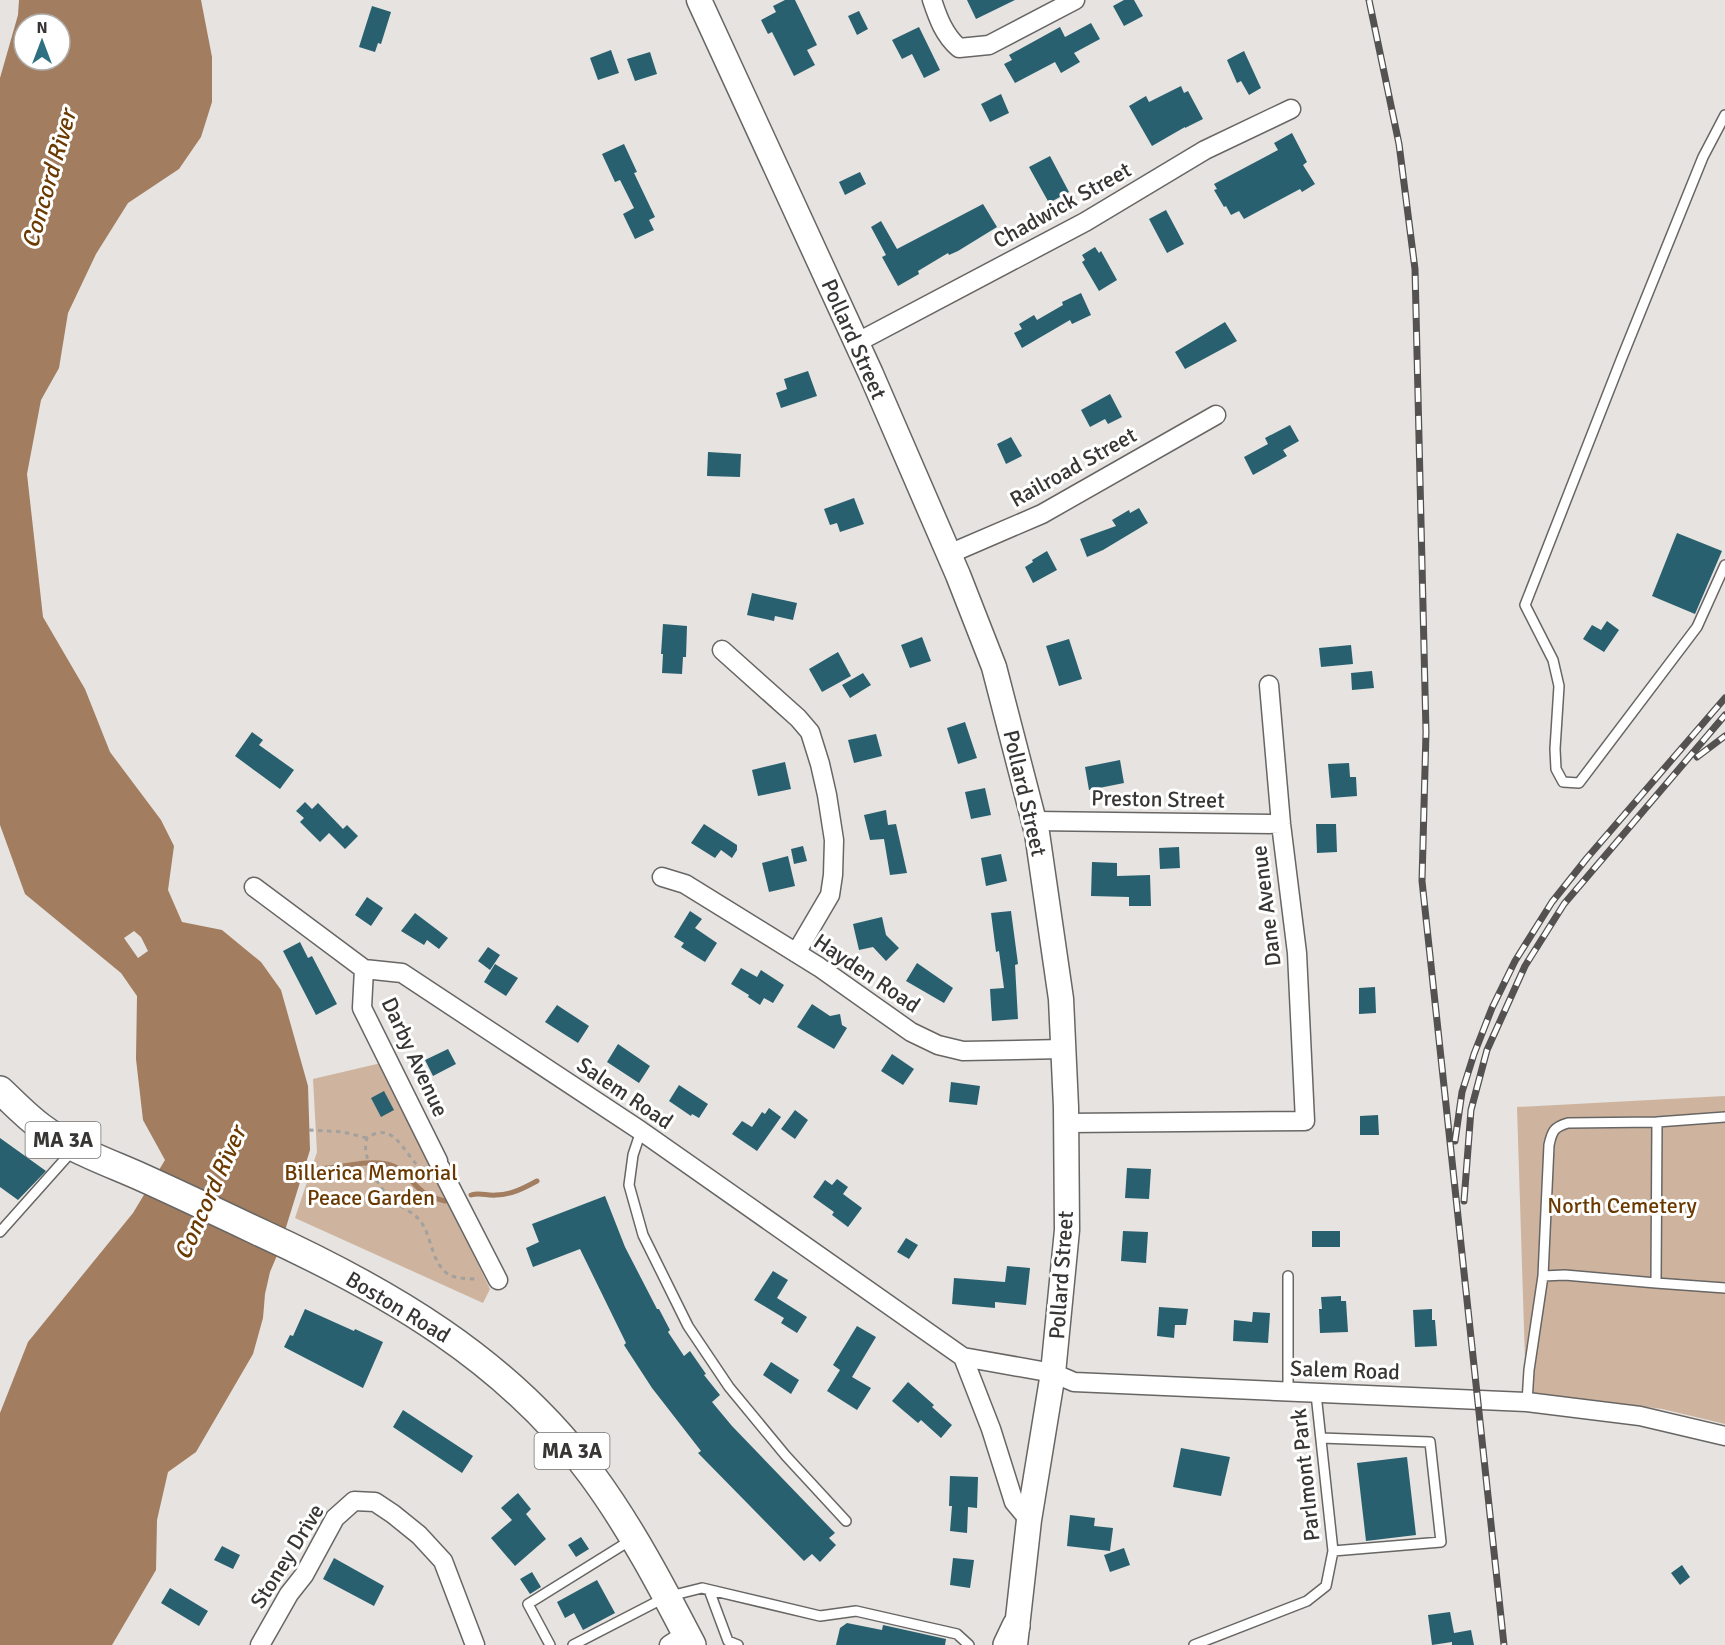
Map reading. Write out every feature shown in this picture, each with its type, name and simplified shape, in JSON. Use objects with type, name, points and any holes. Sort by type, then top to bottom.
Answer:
[{"type":"main road","name":"Pollard Street","points":[[699,0],[856,343],[949,554],[994,667],[1034,821],[1061,999],[1066,1123],[1066,1230],[1053,1373],[1029,1520],[1013,1639]]},
{"type":"main road","name":"Boston Road","points":[[0,1090],[40,1126],[75,1147],[103,1162],[312,1256],[410,1310],[468,1350],[504,1379],[592,1475],[633,1539],[666,1597],[682,1641]]},
{"type":"street","points":[[932,0],[950,40],[959,48],[989,45],[1075,0]]},
{"type":"street","name":"Chadwick Street","points":[[856,343],[1085,222],[1205,150],[1291,109]]},
{"type":"street","name":"Railroad Street","points":[[949,554],[1042,514],[1216,415]]},
{"type":"street","points":[[722,650],[798,718],[810,732],[825,785],[834,840],[830,895],[796,953]]},
{"type":"street","name":"Dane Avenue","points":[[1066,1123],[1305,1121],[1297,953],[1281,824],[1269,685]]},
{"type":"street","name":"Preston Street","points":[[1034,821],[1281,824]]},
{"type":"street","name":"Hayden Road","points":[[662,877],[685,884],[796,953],[911,1032],[938,1045],[963,1051],[1063,1049]]},
{"type":"street","name":"Salem Road","points":[[254,887],[364,969],[402,974],[641,1131],[963,1357],[1053,1373],[1074,1382],[1527,1402],[1640,1416],[1725,1436]]},
{"type":"street","name":"Darby Avenue","points":[[364,969],[362,1008],[496,1277]]},
{"type":"street","points":[[963,1357],[991,1429],[1014,1502],[1029,1520]]},
{"type":"street","name":"Stoney Drive","points":[[260,1645],[304,1575],[335,1518],[354,1501],[375,1502],[393,1514],[419,1535],[443,1561],[476,1645]]},
{"type":"lane","points":[[1725,115],[1703,156],[1525,605],[1553,660],[1559,686],[1555,749],[1556,770],[1563,782],[1579,783],[1697,627],[1725,565]]},
{"type":"lane","points":[[1527,1402],[1529,1370],[1543,1276],[1549,1144],[1552,1131],[1568,1123],[1657,1122],[1725,1117]]},
{"type":"lane","points":[[1656,1283],[1657,1122]]},
{"type":"lane","points":[[641,1131],[633,1155],[629,1185],[643,1235],[688,1326],[729,1387],[786,1456],[846,1521]]},
{"type":"lane","points":[[0,1232],[75,1147]]},
{"type":"lane","points":[[1543,1276],[1565,1275],[1725,1288]]},
{"type":"lane","points":[[1288,1276],[1288,1392]]},
{"type":"lane","name":"Parlmont Park","points":[[1194,1645],[1307,1601],[1326,1586],[1333,1551],[1316,1394]]},
{"type":"lane","points":[[1321,1438],[1430,1442],[1441,1542],[1333,1551]]},
{"type":"lane","points":[[550,1645],[528,1604],[633,1539]]},
{"type":"lane","points":[[573,1645],[666,1597],[702,1588],[819,1616],[856,1611],[957,1634],[969,1645]]},
{"type":"lane","points":[[709,1590],[728,1641],[738,1645]]},
{"type":"path","points":[[309,1130],[343,1132],[367,1138],[379,1133],[394,1136],[402,1143],[411,1160],[421,1169],[441,1168]]},
{"type":"path","points":[[367,1138],[365,1157],[371,1169],[388,1197],[416,1216],[423,1224],[435,1256],[448,1274],[476,1280],[496,1277]]},
{"type":"green space","name":"Billerica Memorial Peace Garden","points":[[381,1063],[490,1289],[483,1303],[295,1218],[317,1152],[313,1079]]},
{"type":"green space","name":"North Cemetery","points":[[1725,1096],[1725,1424],[1662,1409],[1526,1392],[1517,1107]]},
{"type":"water","name":"Concord River","points":[[19,0],[201,0],[212,57],[212,102],[201,137],[179,169],[128,203],[96,254],[68,313],[59,368],[41,400],[27,474],[43,617],[85,689],[110,752],[161,820],[174,846],[168,890],[182,922],[222,930],[261,962],[281,990],[308,1086],[310,1150],[270,1272],[263,1318],[253,1354],[196,1452],[168,1472],[157,1520],[156,1570],[112,1645],[0,1645],[0,1413],[28,1342],[133,1213],[165,1160],[143,1120],[136,1059],[137,996],[121,973],[25,894],[0,825],[0,78],[12,36],[12,72],[72,72],[72,12],[18,12]],"holes":[[[134,931],[141,937],[148,951],[138,958],[124,938]]]},
{"type":"building","points":[[785,0],[795,0],[817,45],[807,50],[815,65],[794,76],[772,32],[768,34],[761,20],[776,12],[773,6]]},
{"type":"building","points":[[967,0],[1015,0],[976,19]]},
{"type":"building","points":[[1124,0],[1134,0],[1143,16],[1124,26],[1113,6]]},
{"type":"building","points":[[372,6],[391,12],[381,44],[378,43],[375,52],[359,47]]},
{"type":"building","points":[[859,11],[868,29],[857,35],[848,16]]},
{"type":"building","points":[[1091,23],[1100,39],[1074,53],[1080,62],[1061,73],[1055,62],[1015,83],[1004,64],[1012,60],[1009,55],[1060,27],[1065,37]]},
{"type":"building","points":[[919,27],[940,70],[924,78],[912,54],[902,59],[892,40]]},
{"type":"building","points":[[611,50],[619,73],[598,80],[590,58]]},
{"type":"building","points":[[1244,51],[1261,88],[1249,95],[1241,81],[1237,83],[1227,60]]},
{"type":"building","points":[[650,52],[657,74],[635,81],[627,59]]},
{"type":"building","points":[[1181,86],[1184,93],[1188,91],[1203,119],[1152,146],[1129,106],[1146,96],[1149,102]]},
{"type":"building","points":[[1001,94],[1009,113],[990,122],[981,104]]},
{"type":"building","points":[[1292,133],[1307,162],[1303,165],[1315,184],[1302,192],[1300,189],[1244,219],[1239,211],[1231,215],[1214,190],[1217,189],[1214,184],[1278,150],[1274,143]]},
{"type":"building","points":[[624,144],[637,172],[634,173],[655,217],[649,220],[654,230],[635,239],[623,214],[634,208],[620,180],[615,182],[602,154]]},
{"type":"building","points":[[1050,156],[1069,192],[1049,203],[1029,167]]},
{"type":"building","points":[[860,172],[866,184],[845,195],[839,182]]},
{"type":"building","points":[[983,204],[997,227],[958,251],[949,255],[948,253],[898,286],[882,257],[886,255],[871,227],[881,221],[897,249]]},
{"type":"building","points":[[1166,210],[1184,244],[1167,253],[1149,219]]},
{"type":"building","points":[[1095,247],[1099,253],[1101,251],[1117,280],[1099,291],[1082,262],[1085,260],[1082,255]]},
{"type":"building","points":[[1081,293],[1091,315],[1072,324],[1070,320],[1022,348],[1014,333],[1022,329],[1019,324],[1034,315],[1037,320],[1063,305],[1062,302]]},
{"type":"building","points":[[1225,322],[1237,341],[1185,369],[1175,352]]},
{"type":"building","points":[[808,371],[817,396],[781,408],[776,393],[787,389],[784,379]]},
{"type":"building","points":[[1110,394],[1122,417],[1108,424],[1105,419],[1090,427],[1081,410]]},
{"type":"building","points":[[1290,425],[1299,441],[1283,450],[1287,456],[1253,475],[1244,457],[1268,444],[1265,438]]},
{"type":"building","points":[[1011,437],[1022,456],[1006,464],[997,444]]},
{"type":"building","points":[[708,452],[741,454],[740,477],[707,476]]},
{"type":"building","points":[[854,498],[864,524],[840,532],[837,523],[830,525],[824,509]]},
{"type":"building","points":[[1139,508],[1148,523],[1087,557],[1080,539],[1116,526],[1112,520],[1129,510],[1130,513]]},
{"type":"building","points":[[1677,533],[1722,551],[1695,614],[1652,596]]},
{"type":"building","points":[[1047,551],[1057,570],[1033,583],[1025,567]]},
{"type":"building","points":[[752,593],[797,603],[793,620],[775,616],[774,621],[747,615]]},
{"type":"building","points":[[1607,621],[1619,630],[1604,652],[1583,639],[1592,625],[1601,630]]},
{"type":"building","points":[[663,624],[687,626],[686,657],[683,657],[682,674],[662,673]]},
{"type":"building","points":[[922,637],[931,661],[910,668],[901,645]]},
{"type":"building","points":[[1069,639],[1082,679],[1059,686],[1046,646]]},
{"type":"building","points":[[1351,645],[1353,664],[1321,667],[1319,648]]},
{"type":"building","points":[[838,652],[851,676],[822,692],[809,669]]},
{"type":"building","points":[[1372,671],[1374,688],[1352,690],[1351,673]]},
{"type":"building","points":[[863,673],[871,685],[850,698],[842,685]]},
{"type":"building","points":[[965,722],[977,758],[958,764],[947,728]]},
{"type":"building","points":[[252,732],[263,740],[259,745],[294,770],[280,789],[235,756]]},
{"type":"building","points":[[876,734],[882,756],[854,763],[848,740]]},
{"type":"building","points":[[1120,760],[1124,783],[1089,790],[1085,767]]},
{"type":"building","points":[[785,762],[791,789],[758,796],[752,770]]},
{"type":"building","points":[[1349,763],[1350,777],[1356,777],[1357,796],[1331,798],[1328,764]]},
{"type":"building","points":[[985,788],[991,815],[971,819],[965,792]]},
{"type":"building","points":[[305,802],[312,809],[318,803],[343,829],[347,825],[358,836],[345,849],[329,833],[320,842],[300,822],[304,818],[296,811]]},
{"type":"building","points":[[886,810],[888,825],[896,824],[907,873],[890,875],[884,839],[870,840],[864,815]]},
{"type":"building","points":[[704,824],[737,845],[732,858],[721,850],[715,858],[691,843]]},
{"type":"building","points":[[1316,824],[1336,824],[1337,852],[1317,853]]},
{"type":"building","points":[[803,846],[807,861],[794,864],[791,849]]},
{"type":"building","points":[[1179,847],[1180,868],[1160,869],[1159,848]]},
{"type":"building","points":[[1001,854],[1007,881],[986,886],[981,858]]},
{"type":"building","points":[[788,856],[795,886],[769,892],[762,863]]},
{"type":"building","points":[[1092,862],[1117,863],[1117,876],[1150,875],[1151,906],[1129,906],[1129,897],[1091,896]]},
{"type":"building","points":[[367,897],[383,908],[371,926],[355,915]]},
{"type":"building","points":[[690,911],[702,919],[695,928],[717,943],[705,962],[681,947],[684,943],[674,937]]},
{"type":"building","points":[[1011,911],[1018,964],[1015,965],[1018,1019],[992,1021],[990,989],[1004,988],[991,913]]},
{"type":"building","points":[[415,913],[448,938],[439,949],[427,940],[424,945],[401,931]]},
{"type":"building","points":[[882,917],[886,935],[899,948],[886,961],[873,947],[859,950],[853,924]]},
{"type":"building","points":[[300,942],[308,958],[312,956],[337,1004],[316,1015],[283,951]]},
{"type":"building","points":[[488,947],[500,955],[490,970],[478,961]]},
{"type":"building","points":[[917,963],[953,988],[944,1003],[906,981]]},
{"type":"building","points":[[495,964],[518,978],[506,996],[484,982]]},
{"type":"building","points":[[741,968],[757,977],[761,970],[784,985],[773,1003],[764,998],[760,1005],[731,984]]},
{"type":"building","points":[[1375,987],[1376,1013],[1359,1014],[1359,988]]},
{"type":"building","points":[[812,1004],[830,1016],[840,1014],[842,1025],[847,1028],[834,1049],[797,1027]]},
{"type":"building","points":[[557,1005],[589,1026],[578,1043],[545,1022]]},
{"type":"building","points":[[618,1044],[650,1066],[639,1083],[607,1062]]},
{"type":"building","points":[[448,1049],[456,1064],[433,1076],[425,1060]]},
{"type":"building","points":[[892,1054],[914,1069],[903,1085],[881,1071]]},
{"type":"building","points":[[951,1082],[980,1086],[977,1105],[949,1102]]},
{"type":"building","points":[[679,1085],[708,1104],[699,1118],[692,1114],[691,1116],[669,1101]]},
{"type":"building","points":[[384,1091],[394,1110],[381,1117],[371,1098]]},
{"type":"building","points":[[769,1108],[781,1117],[757,1151],[732,1134],[742,1121],[752,1127],[762,1112],[765,1114]]},
{"type":"building","points":[[795,1110],[808,1120],[795,1139],[781,1129]]},
{"type":"building","points":[[1378,1115],[1379,1135],[1360,1135],[1360,1116]]},
{"type":"building","points":[[0,1138],[46,1171],[18,1200],[0,1187]]},
{"type":"building","points":[[1127,1168],[1151,1169],[1149,1199],[1125,1198]]},
{"type":"building","points":[[837,1179],[848,1187],[843,1194],[862,1208],[848,1227],[832,1215],[834,1212],[813,1197],[825,1180],[832,1185]]},
{"type":"building","points":[[605,1196],[625,1247],[670,1330],[668,1332],[684,1356],[690,1351],[706,1374],[704,1375],[720,1395],[712,1402],[732,1426],[835,1533],[829,1538],[836,1545],[820,1562],[812,1554],[804,1561],[698,1453],[701,1451],[652,1388],[624,1345],[626,1343],[580,1249],[533,1267],[526,1248],[539,1242],[532,1224]]},
{"type":"building","points":[[1123,1231],[1148,1232],[1146,1263],[1121,1261]]},
{"type":"building","points":[[1312,1231],[1340,1231],[1340,1247],[1312,1247]]},
{"type":"building","points":[[906,1238],[918,1245],[909,1259],[897,1252]]},
{"type":"building","points":[[1007,1266],[1030,1268],[1026,1305],[995,1302],[995,1308],[952,1304],[954,1278],[1005,1282]]},
{"type":"building","points":[[773,1271],[788,1280],[777,1298],[807,1317],[797,1333],[781,1323],[784,1318],[754,1300]]},
{"type":"building","points":[[1341,1296],[1341,1301],[1346,1301],[1348,1332],[1320,1333],[1321,1297]]},
{"type":"building","points":[[1159,1307],[1188,1309],[1186,1325],[1175,1325],[1174,1338],[1157,1336]]},
{"type":"building","points":[[305,1309],[383,1342],[363,1388],[284,1347],[290,1335],[293,1336]]},
{"type":"building","points":[[1432,1309],[1437,1346],[1415,1347],[1413,1310]]},
{"type":"building","points":[[1253,1312],[1270,1313],[1268,1343],[1233,1341],[1234,1320],[1252,1322]]},
{"type":"building","points":[[857,1326],[876,1337],[852,1377],[871,1388],[857,1410],[827,1391],[840,1370],[833,1365]]},
{"type":"building","points":[[771,1362],[799,1380],[791,1394],[763,1375]]},
{"type":"building","points":[[908,1382],[952,1425],[941,1438],[921,1420],[918,1423],[892,1401]]},
{"type":"building","points":[[403,1410],[473,1456],[462,1473],[393,1427]]},
{"type":"building","points":[[1181,1448],[1230,1457],[1221,1496],[1173,1487]]},
{"type":"building","points":[[1407,1457],[1416,1535],[1366,1541],[1357,1463]]},
{"type":"building","points":[[950,1476],[978,1477],[977,1508],[968,1507],[967,1533],[950,1531],[952,1506],[949,1506]]},
{"type":"building","points":[[518,1493],[531,1509],[526,1514],[546,1539],[515,1566],[491,1538],[512,1520],[501,1508]]},
{"type":"building","points":[[1070,1515],[1095,1518],[1094,1526],[1113,1528],[1110,1551],[1067,1546]]},
{"type":"building","points":[[581,1537],[589,1549],[576,1557],[568,1545]]},
{"type":"building","points":[[222,1546],[240,1555],[233,1569],[214,1560]]},
{"type":"building","points":[[1124,1548],[1130,1565],[1110,1572],[1104,1555]]},
{"type":"building","points":[[334,1558],[384,1586],[374,1606],[323,1579]]},
{"type":"building","points":[[953,1558],[974,1560],[970,1588],[950,1585]]},
{"type":"building","points":[[1682,1565],[1690,1577],[1680,1585],[1671,1573]]},
{"type":"building","points":[[532,1572],[541,1587],[530,1594],[520,1579]]},
{"type":"building","points":[[597,1580],[615,1613],[583,1630],[574,1613],[565,1618],[557,1602]]},
{"type":"building","points":[[170,1588],[208,1611],[199,1626],[161,1603]]},
{"type":"building","points":[[1450,1612],[1454,1633],[1471,1630],[1474,1645],[1452,1645],[1452,1642],[1432,1645],[1428,1615]]},
{"type":"building","points":[[847,1623],[882,1630],[883,1625],[946,1639],[945,1645],[836,1645],[840,1628]]},
{"type":"waterway","points":[[298,1166],[320,1169],[365,1163],[387,1164],[403,1172],[425,1194],[445,1201]]},
{"type":"waterway","points":[[471,1195],[507,1194],[537,1181]]},
{"type":"railway","points":[[1369,0],[1399,144],[1415,269],[1426,732],[1422,881],[1504,1645]]},
{"type":"railway","points":[[1455,1141],[1462,1092],[1474,1054],[1492,1008],[1515,961],[1552,902],[1587,858],[1725,698]]},
{"type":"railway","points":[[1464,1201],[1471,1110],[1487,1050],[1525,966],[1564,904],[1725,715]]},
{"type":"railway","points":[[1697,757],[1725,736]]}]
